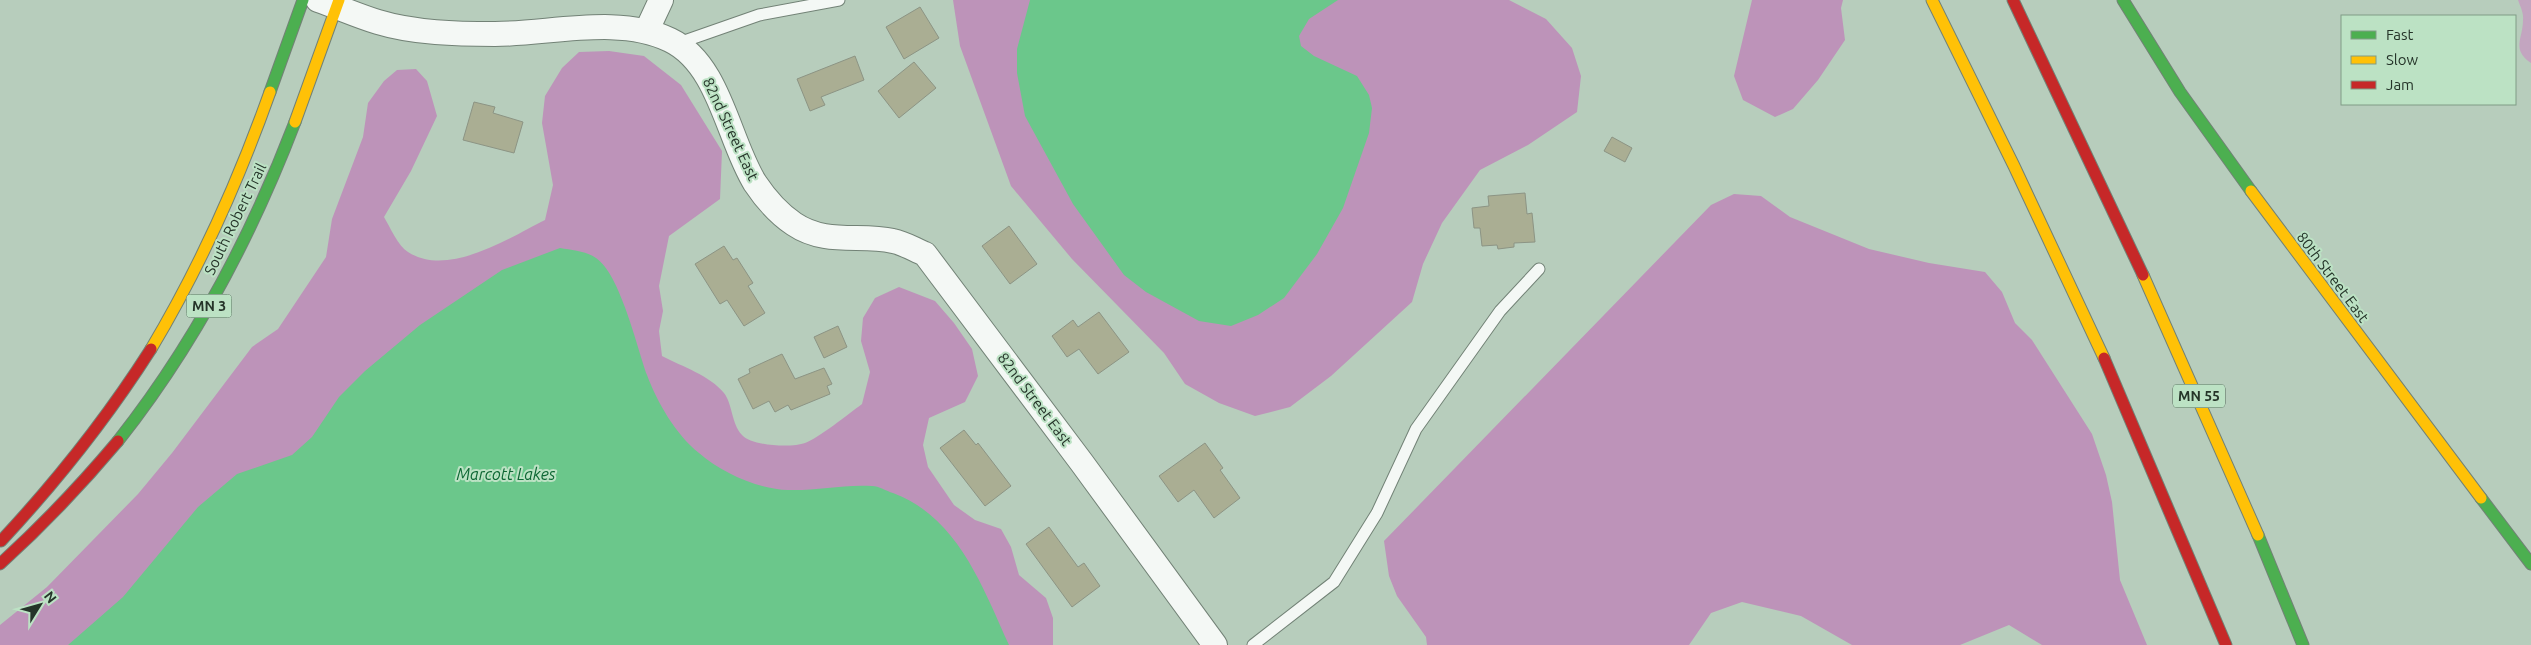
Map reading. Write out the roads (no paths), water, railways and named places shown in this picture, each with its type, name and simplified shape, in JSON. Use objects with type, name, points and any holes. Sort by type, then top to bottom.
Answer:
[{"type":"main road","name":"South Robert Trail","points":[[0,542],[80,453],[132,380],[175,309],[220,219],[237,178],[303,0]]},
{"type":"main road","points":[[1931,0],[2014,166],[2123,400],[2226,645]]},
{"type":"main road","name":"MN 55","points":[[2013,0],[2087,151],[2183,360],[2302,645]]},
{"type":"main road","points":[[2026,0],[2087,151]]},
{"type":"main road","name":"80th Street East","points":[[2124,0],[2180,92],[2220,149],[2531,564]]},
{"type":"main road","name":"South Robert Trail","points":[[0,564],[48,519],[104,458],[162,381],[193,334],[231,265],[267,191],[331,2]]},
{"type":"street","points":[[647,30],[661,0]]},
{"type":"street","name":"82nd Street East","points":[[331,2],[380,22],[434,32],[495,34],[569,29],[647,30],[676,44],[691,56],[708,78],[755,183],[774,206],[794,224],[819,237],[893,241],[924,254],[1082,463],[1215,645]]},
{"type":"lane","points":[[676,44],[758,15],[839,0]]},
{"type":"lane","points":[[1253,645],[1334,582],[1377,513],[1416,429],[1500,311],[1539,269]]},
{"type":"water","points":[[1030,0],[1338,0],[1309,19],[1299,36],[1301,46],[1314,56],[1357,76],[1369,95],[1372,108],[1369,133],[1343,208],[1317,254],[1284,298],[1258,315],[1231,326],[1199,321],[1146,292],[1124,275],[1073,204],[1025,116],[1017,73],[1017,49]]},
{"type":"water","name":"Marcott Lakes","points":[[560,248],[588,254],[605,266],[613,279],[627,312],[647,375],[656,396],[675,428],[691,446],[718,467],[741,479],[765,487],[798,490],[875,486],[916,504],[935,519],[966,557],[978,578],[1009,645],[68,645],[123,597],[198,507],[237,474],[292,455],[312,437],[339,397],[365,371],[420,325],[502,270]]}]
